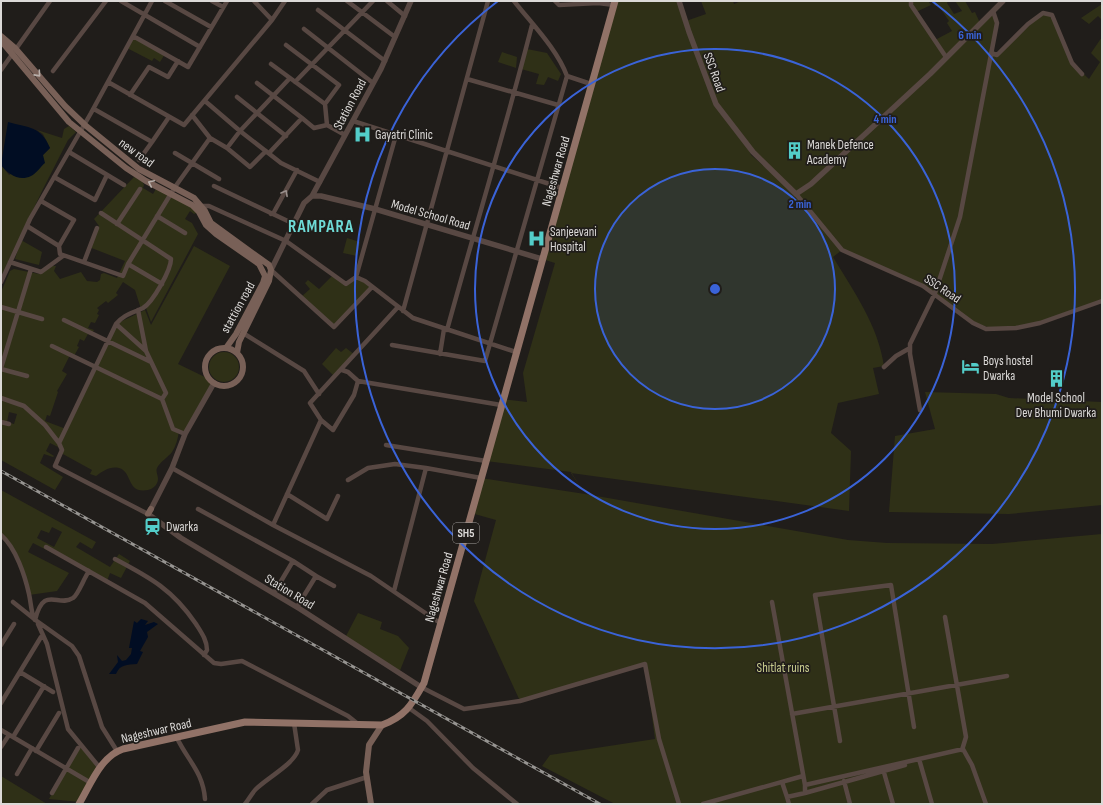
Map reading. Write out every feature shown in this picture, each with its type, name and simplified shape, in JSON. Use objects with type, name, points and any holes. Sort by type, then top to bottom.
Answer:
[{"type":"main road","name":"Nageshwar Road","points":[[79,804],[100,768],[108,758],[117,751],[245,722],[382,725],[395,720],[409,708],[421,687],[440,623],[614,3]]},
{"type":"main road","name":"new road","points":[[1,36],[60,112],[81,132],[126,168],[146,181],[194,198],[206,225],[216,234],[259,264],[265,276]]},
{"type":"main road","name":"new road","points":[[1,40],[64,106],[85,125],[139,169],[173,190]]},
{"type":"main road","name":"new road","points":[[198,206],[211,223],[263,260],[271,270]]},
{"type":"main road","points":[[237,353],[226,348],[214,350],[206,360],[206,373],[214,383],[226,386],[232,384],[241,376],[243,364],[237,353],[237,347],[265,291],[271,276],[271,270]]},
{"type":"main road","name":"stattion road","points":[[226,348],[236,334],[265,276]]},
{"type":"main road","points":[[371,804],[367,778],[369,745],[382,725]]},
{"type":"street","points":[[1,69],[50,1]]},
{"type":"street","points":[[53,71],[106,1]]},
{"type":"street","points":[[121,1],[200,47]]},
{"type":"street","points":[[1,282],[40,201],[94,109],[152,1]]},
{"type":"street","points":[[165,1],[211,27]]},
{"type":"street","points":[[212,1],[223,7]]},
{"type":"street","points":[[133,36],[188,67],[226,1]]},
{"type":"street","points":[[254,1],[272,20]]},
{"type":"street","points":[[108,82],[184,125],[272,20],[285,1]]},
{"type":"street","points":[[347,1],[395,37]]},
{"type":"street","points":[[295,82],[373,1]]},
{"type":"street","points":[[387,1],[404,16]]},
{"type":"street","name":"Station Road","points":[[294,224],[304,204],[312,196],[353,122],[385,61],[411,1]]},
{"type":"street","points":[[403,311],[488,1]]},
{"type":"street","points":[[514,1],[557,58],[567,76],[591,84]]},
{"type":"street","points":[[555,1],[559,5],[614,3]]},
{"type":"street","name":"SSC Road","points":[[679,1],[688,32],[716,104],[753,152],[796,194],[842,250],[923,286],[935,293],[973,323],[986,329],[1016,328],[1040,323],[1102,301]]},
{"type":"street","points":[[912,1],[911,5],[946,57]]},
{"type":"street","points":[[796,194],[811,184],[946,57],[1003,1]]},
{"type":"street","points":[[318,10],[385,61]]},
{"type":"street","points":[[920,410],[913,375],[910,348],[935,293],[960,217],[997,23],[993,11]]},
{"type":"street","points":[[991,53],[997,55],[1028,24],[1043,13],[1052,15],[1072,63],[1082,74]]},
{"type":"street","points":[[440,354],[472,238],[494,166],[532,25]]},
{"type":"street","points":[[304,29],[373,83]]},
{"type":"street","points":[[286,45],[339,85],[325,104],[327,125]]},
{"type":"street","points":[[130,95],[149,67],[168,77],[178,61]]},
{"type":"street","points":[[271,64],[325,104]]},
{"type":"street","points":[[392,346],[485,361],[536,179],[567,76]]},
{"type":"street","points":[[227,148],[240,131],[290,78]]},
{"type":"street","points":[[467,79],[558,105]]},
{"type":"street","points":[[257,83],[314,128],[327,125],[345,135]]},
{"type":"street","points":[[237,97],[286,136]]},
{"type":"street","points":[[204,101],[281,163],[320,182]]},
{"type":"street","points":[[94,109],[152,142]]},
{"type":"street","points":[[192,116],[210,138],[227,148],[250,167],[286,136],[302,118]]},
{"type":"street","points":[[139,160],[169,117]]},
{"type":"street","points":[[353,122],[562,188]]},
{"type":"street","points":[[198,206],[209,206],[286,241],[346,284],[356,277],[396,135]]},
{"type":"street","points":[[40,201],[74,220],[59,246],[60,254],[123,276],[128,264],[173,190],[210,138]]},
{"type":"street","points":[[69,152],[124,185]]},
{"type":"street","points":[[175,153],[218,179]]},
{"type":"street","points":[[271,214],[274,212],[297,170]]},
{"type":"street","points":[[54,177],[95,200],[107,175]]},
{"type":"street","points":[[214,186],[294,224],[271,270],[265,276]]},
{"type":"street","points":[[118,224],[140,189]]},
{"type":"street","name":"Model School Road","points":[[312,196],[321,196],[375,209],[542,259]]},
{"type":"street","points":[[59,443],[116,324],[125,315],[147,305],[162,284],[171,265],[171,259],[101,214]]},
{"type":"street","points":[[157,216],[185,233]]},
{"type":"street","points":[[27,226],[59,246]]},
{"type":"street","points":[[84,262],[97,228]]},
{"type":"street","points":[[10,262],[41,272],[63,256]]},
{"type":"street","points":[[128,264],[162,284]]},
{"type":"street","points":[[259,264],[265,271],[268,272],[271,270]]},
{"type":"street","points":[[27,376],[1,368],[31,269]]},
{"type":"street","points":[[271,270],[334,327],[372,287]]},
{"type":"street","points":[[356,277],[365,281],[413,318],[490,345],[516,352]]},
{"type":"street","points":[[1,307],[42,319]]},
{"type":"street","points":[[358,382],[354,395],[334,430],[321,420],[310,403],[342,370],[398,307]]},
{"type":"street","points":[[138,310],[146,352],[166,393],[162,399]]},
{"type":"street","points":[[64,320],[151,362]]},
{"type":"street","points":[[116,324],[146,352]]},
{"type":"street","points":[[243,333],[304,371],[319,394]]},
{"type":"street","points":[[52,346],[162,399],[173,429],[186,434]]},
{"type":"street","points":[[884,367],[896,356],[910,348]]},
{"type":"street","points":[[342,370],[348,372],[358,382],[501,405]]},
{"type":"street","points":[[1,398],[24,406],[45,425],[59,443],[62,450],[55,466],[149,511],[172,468],[186,434],[214,383]]},
{"type":"street","points":[[273,525],[321,420]]},
{"type":"street","points":[[1,422],[9,424]]},
{"type":"street","points":[[386,445],[486,461]]},
{"type":"street","points":[[348,480],[368,468],[395,464],[481,478]]},
{"type":"street","points":[[172,468],[273,525],[372,576],[440,623]]},
{"type":"street","points":[[394,592],[426,468]]},
{"type":"street","points":[[286,494],[327,519],[338,496]]},
{"type":"street","points":[[198,509],[293,561],[334,586]]},
{"type":"street","name":"Station Road","points":[[149,511],[181,538],[297,607],[421,687]]},
{"type":"street","points":[[1,535],[7,540],[20,566],[30,595],[31,612],[47,644],[68,729],[100,768]]},
{"type":"street","points":[[46,547],[145,603],[214,663],[221,664],[242,661],[348,716],[358,724]]},
{"type":"street","points":[[116,559],[152,579],[177,598],[204,637],[207,650],[204,655]]},
{"type":"street","points":[[274,593],[293,561]]},
{"type":"street","points":[[35,620],[38,607],[45,601],[53,598],[67,600],[77,595],[83,579],[89,571]]},
{"type":"street","points":[[297,607],[316,576]]},
{"type":"street","points":[[840,741],[815,595],[891,585],[914,727]]},
{"type":"street","points":[[13,602],[35,620],[72,646],[79,656],[102,727],[117,751]]},
{"type":"street","points":[[772,602],[805,785],[805,793]]},
{"type":"street","points":[[945,617],[966,737],[963,749],[972,765],[986,804]]},
{"type":"street","points":[[1,645],[14,624]]},
{"type":"street","points":[[1,703],[40,637]]},
{"type":"street","points":[[421,687],[464,709],[520,701],[645,664],[659,739],[679,804]]},
{"type":"street","points":[[20,672],[54,692]]},
{"type":"street","points":[[792,714],[1007,676]]},
{"type":"street","points":[[1,747],[11,736],[44,686]]},
{"type":"street","points":[[409,708],[427,721],[473,768],[517,804]]},
{"type":"street","points":[[17,774],[59,713]]},
{"type":"street","points":[[245,804],[256,789],[297,754],[298,750],[294,723]]},
{"type":"street","points":[[1,730],[91,783]]},
{"type":"street","points":[[177,738],[200,775],[204,786],[205,799]]},
{"type":"street","points":[[52,794],[78,748]]},
{"type":"street","points":[[805,785],[883,769],[963,749]]},
{"type":"street","points":[[919,760],[932,804]]},
{"type":"street","points":[[787,797],[844,782],[883,769]]},
{"type":"street","points":[[883,769],[892,804]]},
{"type":"street","points":[[702,804],[803,776]]},
{"type":"street","points":[[843,776],[850,804]]},
{"type":"street","points":[[312,804],[327,790],[367,778]]},
{"type":"street","points":[[782,782],[789,804]]},
{"type":"green space","points":[[615,1],[680,1],[686,21],[706,14],[701,1],[733,1],[734,4],[741,1],[928,1],[931,5],[916,12],[935,40],[952,31],[947,23],[949,21],[938,5],[935,6],[933,3],[934,1],[948,1],[947,3],[954,14],[962,11],[955,1],[965,1],[972,13],[975,12],[980,23],[993,11],[997,23],[991,53],[997,55],[1043,13],[1052,15],[1072,63],[1089,79],[1100,62],[1091,53],[1102,37],[1102,301],[1040,323],[995,329],[973,323],[935,293],[842,250],[833,257],[857,296],[871,323],[881,351],[884,366],[873,368],[879,394],[838,403],[831,433],[851,451],[849,511],[486,461],[503,399],[527,402],[523,373],[555,263],[542,259]],"holes":[[[746,144],[789,188],[751,155]]]},
{"type":"green space","points":[[1102,4],[1102,20],[1098,16],[1089,24],[1081,18]]},
{"type":"green space","points":[[133,36],[165,54],[160,62],[154,58],[152,61],[127,48]]},
{"type":"green space","points":[[527,49],[547,53],[561,74],[558,81],[548,77],[544,85],[536,84],[539,74],[521,69]]},
{"type":"green space","points":[[502,52],[517,57],[516,68],[498,62]]},
{"type":"green space","points":[[69,126],[76,132],[68,140],[1,277],[1,165],[9,175],[43,155],[50,148],[43,134],[37,130],[62,138],[64,129]]},
{"type":"green space","points":[[134,177],[142,181],[144,185],[143,188],[153,194],[157,187],[199,212],[194,214],[190,211],[185,219],[192,223],[198,234],[151,322],[146,308],[141,309],[135,290],[123,282],[116,293],[118,295],[108,303],[106,301],[97,308],[99,310],[97,314],[99,315],[95,323],[91,322],[88,328],[94,330],[91,335],[88,334],[84,341],[80,339],[77,346],[79,347],[74,356],[70,355],[62,371],[67,374],[57,391],[58,392],[50,416],[47,415],[45,421],[66,429],[116,324],[145,310],[151,325],[194,246],[230,266],[178,364],[209,379],[214,383],[185,434],[179,431],[177,442],[173,450],[157,468],[158,481],[154,487],[148,490],[136,489],[123,470],[119,468],[110,468],[96,476],[90,474],[92,470],[61,453],[60,448],[50,443],[46,451],[54,456],[44,454],[40,463],[63,477],[55,490],[1,460],[1,292],[10,271],[14,269],[39,274],[52,266],[56,266],[54,271],[60,279],[81,272],[87,281],[97,282],[100,280],[101,274],[104,273],[117,278],[125,261],[89,247],[99,226],[94,219]],"holes":[[[9,412],[17,414],[14,424],[7,422]]]},
{"type":"green space","points":[[347,238],[360,242],[357,256],[343,253]]},
{"type":"green space","points":[[21,240],[42,252],[39,265],[15,259]]},
{"type":"green space","points":[[333,275],[346,284],[356,277],[372,287],[334,327],[301,297],[310,289],[305,283],[308,280],[319,289]]},
{"type":"green space","points":[[336,348],[341,352],[346,348],[355,355],[335,377],[322,364]]},
{"type":"green space","points":[[224,352],[235,356],[239,367],[235,378],[224,382],[213,378],[209,367],[213,356]]},
{"type":"green space","points":[[925,392],[996,394],[1009,398],[1102,402],[1102,505],[1009,514],[889,512],[895,436],[935,429]]},
{"type":"green space","points":[[571,473],[572,473],[585,494]]},
{"type":"green space","name":"Shitlat ruins","points":[[481,478],[585,494],[848,540],[887,543],[992,544],[1102,534],[1102,804],[615,804],[542,766],[550,755],[655,739],[645,664],[520,701],[474,601],[496,520],[471,513]]},
{"type":"green space","points":[[1,490],[96,542],[92,549],[80,542],[76,547],[110,567],[119,554],[130,561],[121,578],[110,573],[107,581],[33,543],[28,552],[69,573],[57,591],[29,595],[22,571],[15,555],[7,541],[1,535]],"holes":[[[52,527],[62,532],[54,547],[37,538],[41,530],[49,533]]]},
{"type":"green space","points":[[358,613],[382,622],[380,629],[398,636],[409,648],[399,673],[345,638]]},
{"type":"green space","points":[[79,745],[100,768],[80,802],[49,799]]},
{"type":"green space","points":[[1,776],[47,804],[1,804]]},
{"type":"water","points":[[8,122],[34,129],[43,136],[50,148],[43,155],[45,163],[35,174],[27,178],[18,178],[10,174],[1,165]]},
{"type":"water","points":[[141,619],[148,621],[145,625],[154,622],[158,624],[147,632],[148,637],[140,651],[143,652],[137,664],[124,666],[120,668],[116,674],[109,674],[118,662],[117,655],[122,661],[126,660],[131,654],[132,648],[129,648],[134,621],[137,623]]},
{"type":"railway","points":[[1,471],[600,804]]},
{"type":"place","name":"Gayatri Clinic","points":[[362,134]]},
{"type":"place","name":"Manek Defence Academy","points":[[794,151]]},
{"type":"place","name":"Sanjeevani Hospital","points":[[537,238]]},
{"type":"place","name":"Boys hostel Dwarka","points":[[970,367]]},
{"type":"place","name":"Model School Dev Bhumi Dwarka","points":[[1056,378]]},
{"type":"place","name":"Dwarka","points":[[153,526]]},
{"type":"district","name":"RAMPARA","points":[[321,226]]}]
